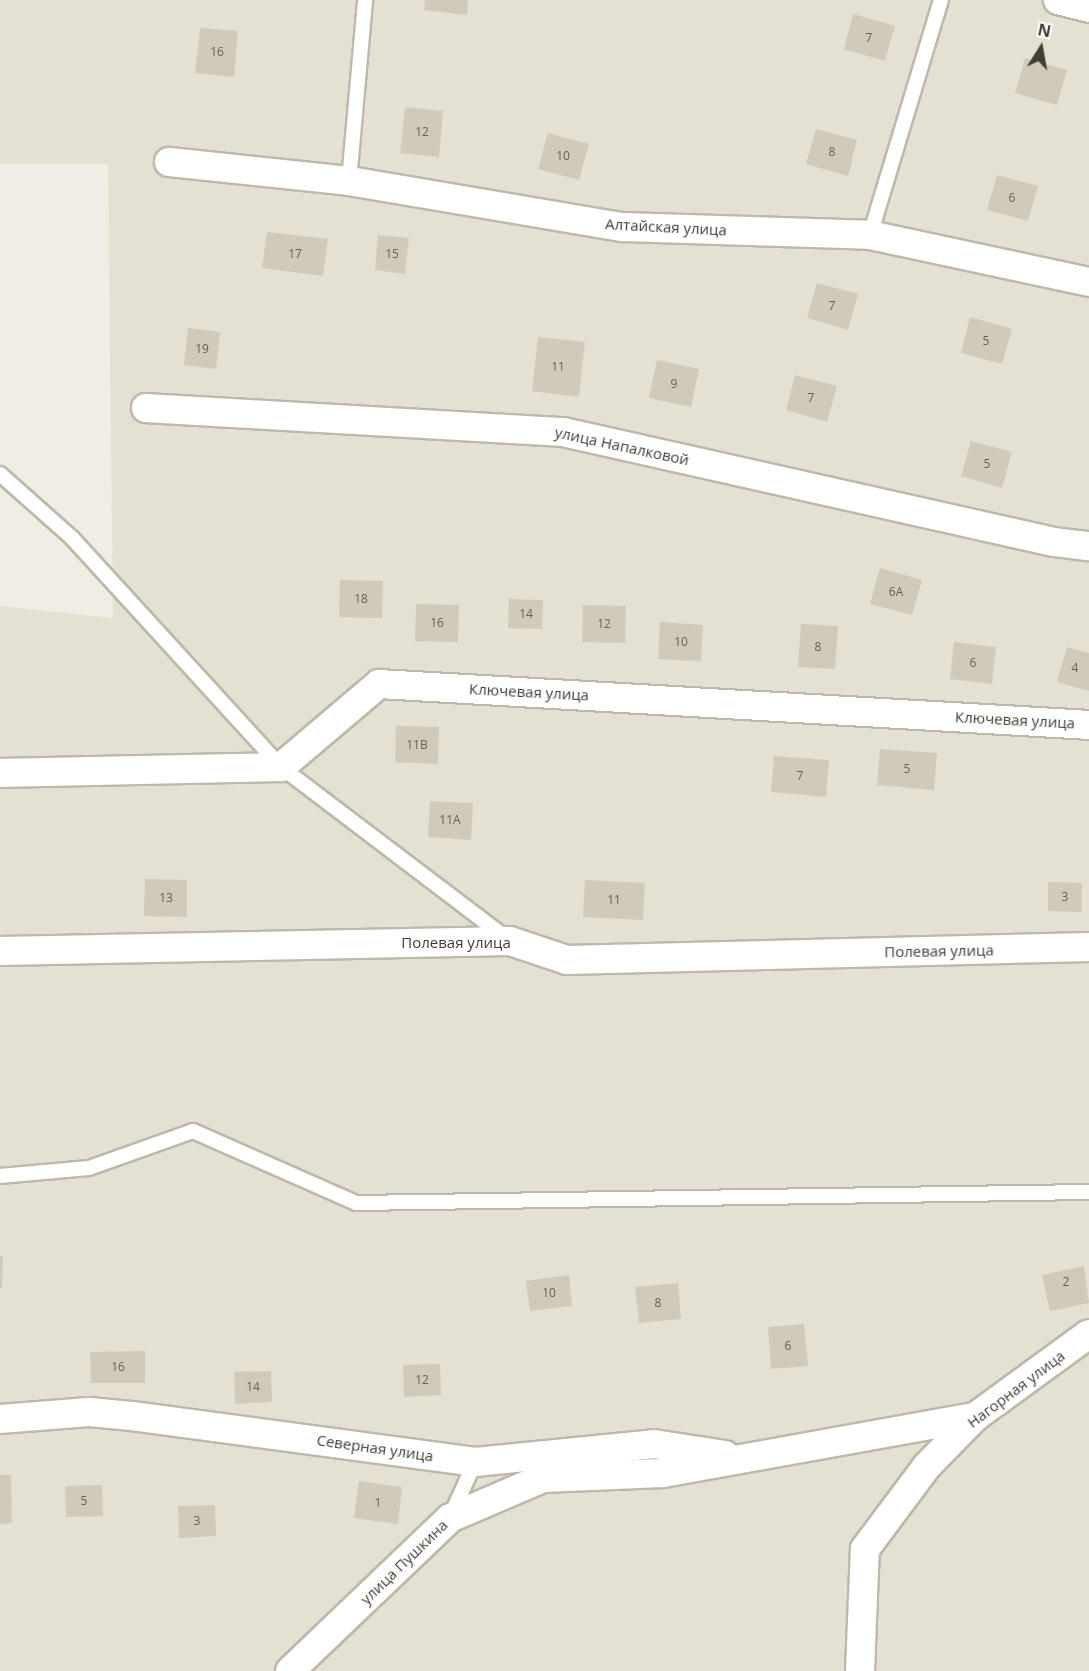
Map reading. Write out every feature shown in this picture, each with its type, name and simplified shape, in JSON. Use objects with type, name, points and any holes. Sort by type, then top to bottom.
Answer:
[{"type":"street","points":[[1058,0],[1089,8]]},
{"type":"street","name":"Алтайская улица","points":[[169,162],[349,181],[622,228],[870,235],[1089,282]]},
{"type":"street","name":"улица Напалковой","points":[[146,408],[563,432],[1054,542],[1089,546]]},
{"type":"street","name":"Ключевая улица","points":[[281,767],[379,684],[1089,725]]},
{"type":"street","points":[[0,773],[281,767]]},
{"type":"street","name":"Полевая улица","points":[[0,951],[510,941],[567,960],[1089,947]]},
{"type":"street","name":"Нагорная улица","points":[[860,1671],[865,1549],[927,1466],[975,1417],[1089,1334]]},
{"type":"street","name":"Северная улица","points":[[0,1419],[110,1414],[475,1462],[654,1444],[750,1459]]},
{"type":"street","name":"улица Пушкина","points":[[290,1671],[450,1518],[543,1478],[663,1473],[975,1417]]},
{"type":"lane","points":[[349,181],[365,0]]},
{"type":"lane","points":[[870,235],[941,0]]},
{"type":"lane","points":[[0,474],[72,538],[281,767],[510,941]]},
{"type":"lane","points":[[0,1176],[89,1168],[193,1131],[356,1203],[1089,1192]]},
{"type":"lane","points":[[450,1518],[475,1462]]},
{"type":"shaded area","points":[[0,0],[1089,0],[1089,711],[365,672],[279,754],[0,759],[0,606],[113,618],[108,164],[0,164]]},
{"type":"shaded area","points":[[383,698],[1089,741],[1089,1671],[0,1671],[0,789],[276,784]]},
{"type":"building","points":[[425,0],[468,0],[467,15],[424,10]]},
{"type":"building","points":[[853,14],[895,26],[885,61],[844,49]]},
{"type":"building","points":[[200,28],[238,31],[234,77],[195,73]]},
{"type":"building","points":[[1025,58],[1067,70],[1057,105],[1015,93]]},
{"type":"building","points":[[405,107],[443,111],[439,157],[400,153]]},
{"type":"building","points":[[816,129],[857,140],[848,176],[806,164]]},
{"type":"building","points":[[548,133],[589,144],[579,180],[538,169]]},
{"type":"building","points":[[997,175],[1038,186],[1028,221],[987,210]]},
{"type":"building","points":[[267,232],[328,239],[323,276],[262,268]]},
{"type":"building","points":[[378,235],[409,238],[405,274],[375,270]]},
{"type":"building","points":[[817,283],[858,294],[848,330],[807,318]]},
{"type":"building","points":[[970,317],[1012,329],[1002,364],[961,353]]},
{"type":"building","points":[[188,328],[220,332],[216,369],[184,365]]},
{"type":"building","points":[[538,337],[585,342],[579,397],[532,391]]},
{"type":"building","points":[[657,360],[699,369],[691,407],[649,398]]},
{"type":"building","points":[[795,375],[837,386],[827,422],[786,410]]},
{"type":"building","points":[[971,441],[1012,452],[1002,488],[961,476]]},
{"type":"building","points":[[880,568],[922,580],[912,615],[870,604]]},
{"type":"building","points":[[340,580],[383,581],[382,618],[339,617]]},
{"type":"building","points":[[509,599],[543,600],[542,629],[508,628]]},
{"type":"building","points":[[416,604],[459,605],[458,642],[415,641]]},
{"type":"building","points":[[583,605],[626,606],[625,643],[582,642]]},
{"type":"building","points":[[660,622],[703,625],[701,661],[658,659]]},
{"type":"building","points":[[801,624],[838,626],[835,669],[798,667]]},
{"type":"building","points":[[954,642],[996,647],[992,684],[950,679]]},
{"type":"building","points":[[1067,647],[1089,653],[1089,691],[1057,682]]},
{"type":"building","points":[[396,726],[439,727],[438,764],[395,762]]},
{"type":"building","points":[[880,749],[937,753],[934,790],[877,785]]},
{"type":"building","points":[[774,756],[829,760],[826,797],[771,792]]},
{"type":"building","points":[[430,801],[473,803],[471,840],[428,837]]},
{"type":"building","points":[[145,879],[187,880],[187,917],[144,916]]},
{"type":"building","points":[[585,880],[645,883],[643,920],[583,917]]},
{"type":"building","points":[[1048,882],[1082,883],[1082,912],[1048,911]]},
{"type":"building","points":[[0,1256],[3,1256],[2,1288],[0,1288]]},
{"type":"building","points":[[1084,1266],[1089,1303],[1050,1311],[1042,1275]]},
{"type":"building","points":[[569,1275],[572,1306],[530,1311],[526,1281]]},
{"type":"building","points":[[678,1283],[681,1319],[639,1323],[635,1287]]},
{"type":"building","points":[[804,1324],[808,1366],[771,1369],[768,1327]]},
{"type":"building","points":[[145,1351],[145,1383],[91,1383],[90,1352]]},
{"type":"building","points":[[440,1364],[441,1395],[404,1397],[403,1365]]},
{"type":"building","points":[[271,1371],[272,1402],[235,1404],[234,1372]]},
{"type":"building","points":[[0,1475],[11,1475],[12,1523],[0,1524]]},
{"type":"building","points":[[359,1481],[402,1487],[398,1524],[354,1518]]},
{"type":"building","points":[[102,1485],[103,1516],[66,1517],[65,1486]]},
{"type":"building","points":[[215,1505],[216,1536],[179,1538],[178,1506]]}]
